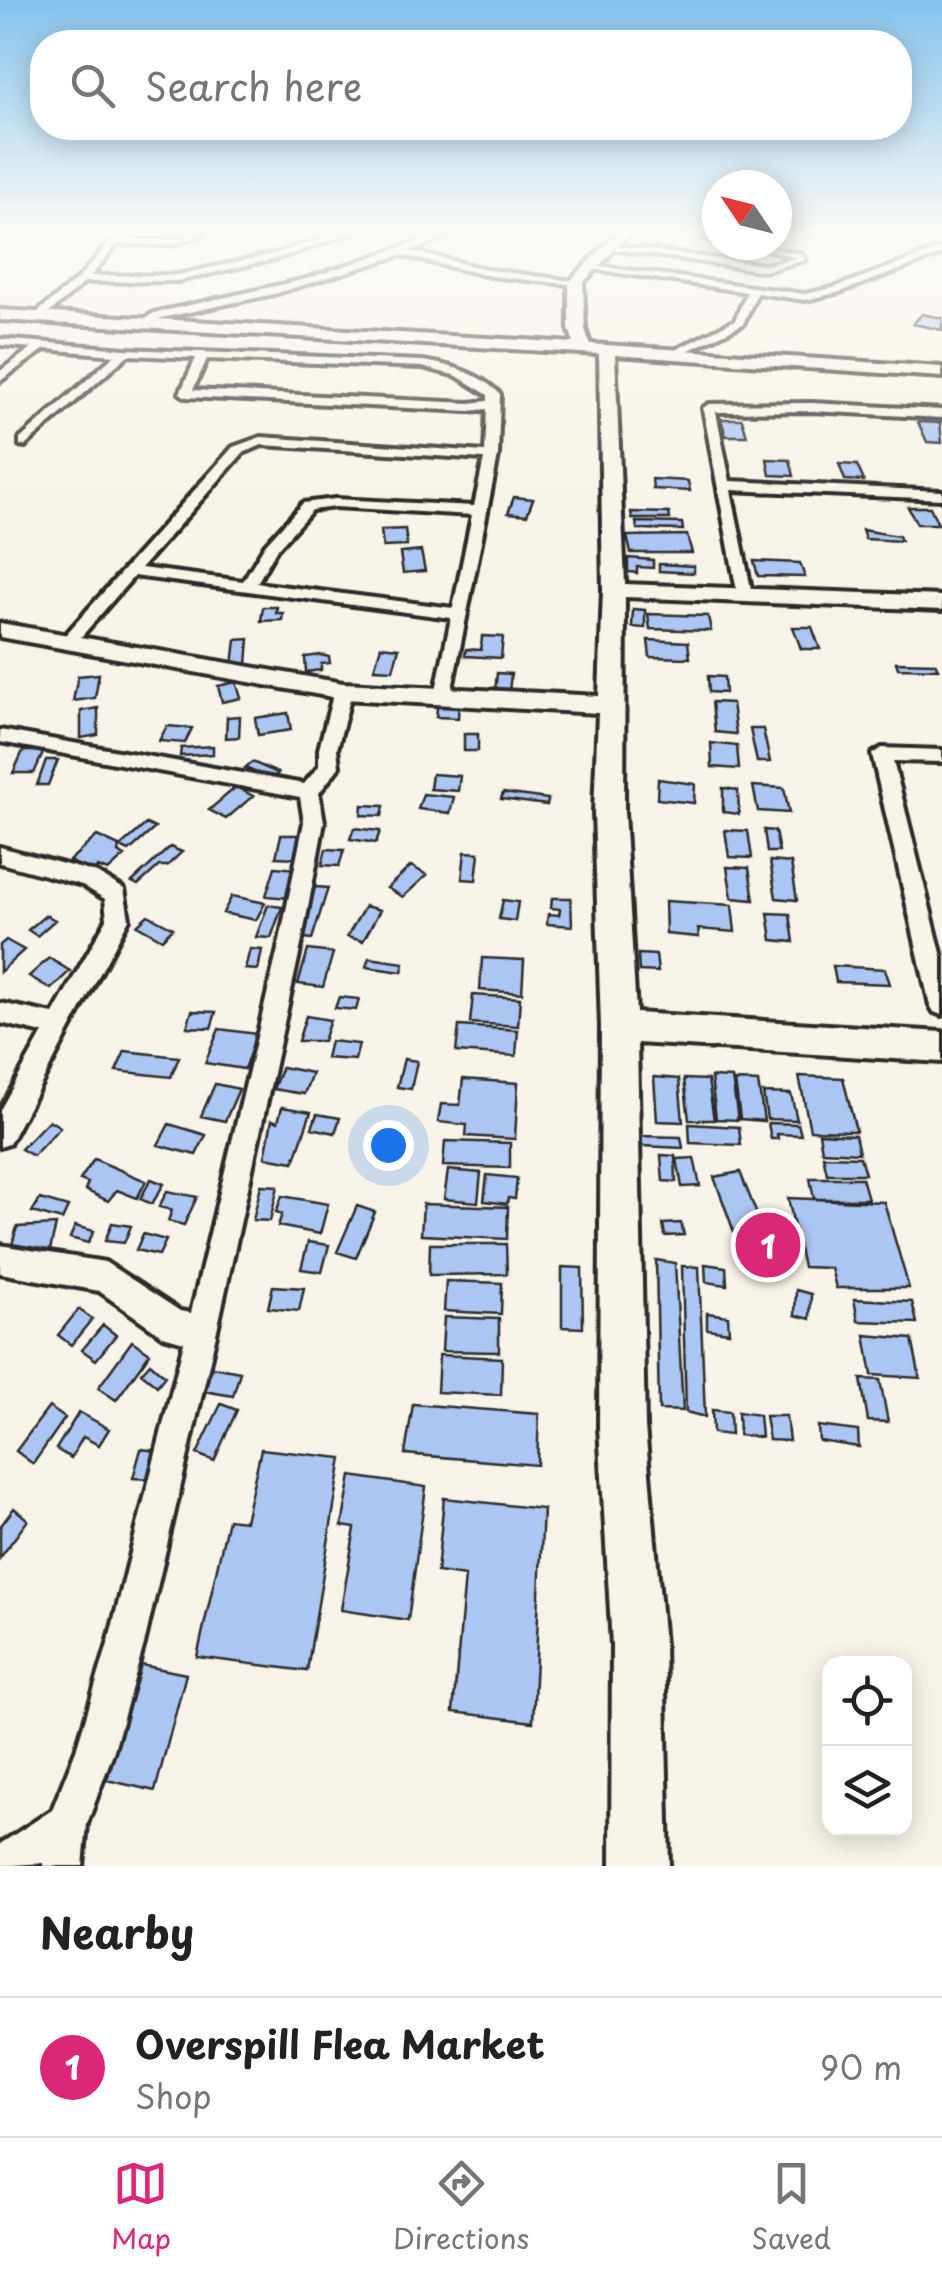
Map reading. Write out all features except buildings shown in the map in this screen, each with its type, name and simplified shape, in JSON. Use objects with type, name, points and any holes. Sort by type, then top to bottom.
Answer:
[{"type":"street","points":[[83,320],[942,372]]},
{"type":"street","points":[[141,324],[148,320]]},
{"type":"street","points":[[577,320],[577,329],[596,352],[614,590],[608,812],[620,1028],[622,1427],[638,1645],[640,1866]]},
{"type":"street","points":[[675,354],[740,320]]},
{"type":"street","points":[[422,364],[430,340]]},
{"type":"street","points":[[0,342],[126,352],[422,364],[442,367],[484,384],[494,394],[496,404],[491,456],[444,695]]},
{"type":"street","points":[[0,377],[43,345]]},
{"type":"street","points":[[25,442],[126,352]]},
{"type":"street","points":[[203,355],[186,393],[469,407],[496,404]]},
{"type":"street","points":[[744,594],[709,408],[942,414]]},
{"type":"street","points":[[68,642],[238,450],[261,440],[491,456]]},
{"type":"street","points":[[723,486],[942,495]]},
{"type":"street","points":[[248,585],[270,548],[308,506],[335,503],[478,512]]},
{"type":"street","points":[[131,570],[461,614]]},
{"type":"street","points":[[614,590],[942,604]]},
{"type":"street","points":[[0,630],[343,691],[608,705]]},
{"type":"street","points":[[63,1866],[68,1824],[95,1750],[126,1644],[202,1330],[290,944],[314,822],[310,792],[329,767],[328,749],[343,691]]},
{"type":"street","points":[[0,736],[310,792]]},
{"type":"street","points":[[942,756],[882,754],[942,1004]]},
{"type":"street","points":[[0,854],[89,879],[116,895],[118,919],[0,1135]]},
{"type":"street","points":[[0,1014],[60,1026]]},
{"type":"street","points":[[620,1028],[942,1048]]},
{"type":"street","points":[[0,1259],[106,1277],[174,1325],[202,1330]]},
{"type":"street","points":[[2,1866],[68,1824]]},
{"type":"place","name":"Overspill Flea Market","points":[[768,1245]]}]
